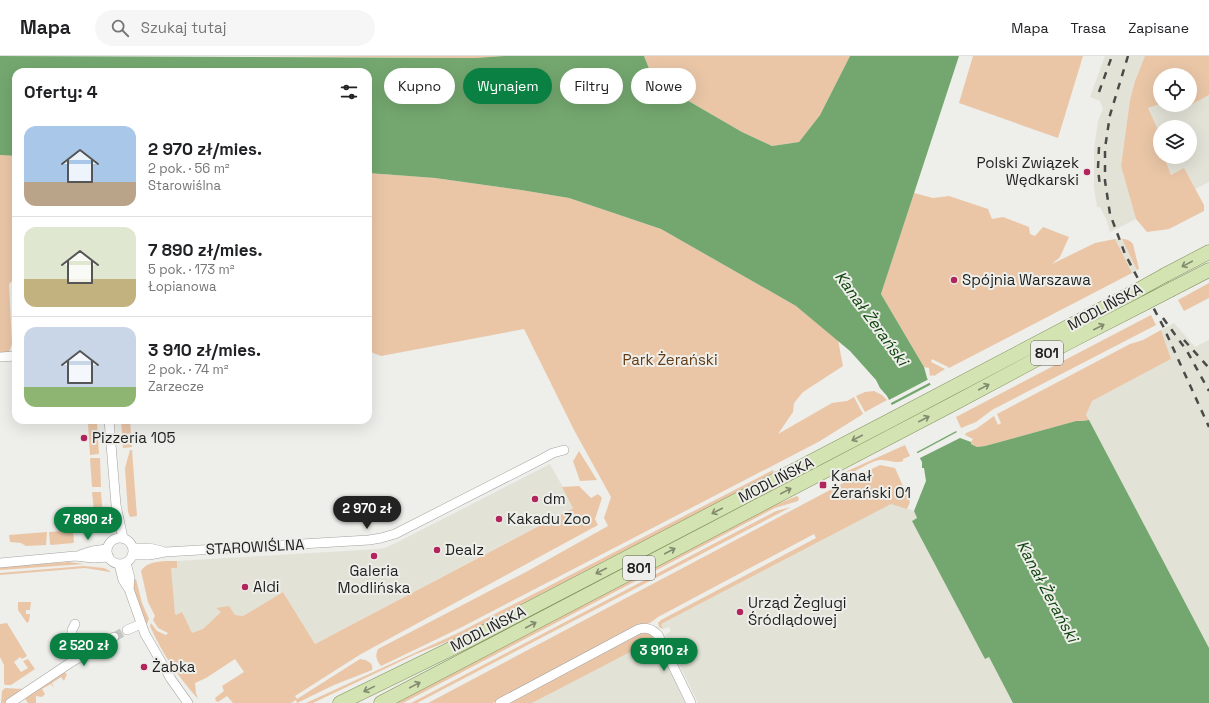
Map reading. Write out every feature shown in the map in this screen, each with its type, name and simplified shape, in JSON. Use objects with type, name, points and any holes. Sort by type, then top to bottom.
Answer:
[{"type":"main road","name":"MODLIŃSKA","points":[[381,703],[895,426],[942,393],[1209,252]]},
{"type":"main road","name":"MODLIŃSKA","points":[[340,703],[469,640],[895,426],[949,406],[1209,270]]},
{"type":"street","points":[[0,357],[12,356]]},
{"type":"street","points":[[109,424],[119,539]]},
{"type":"street","name":"STAROWIŚLNA","points":[[133,551],[149,548],[165,552],[313,544],[381,538],[395,534],[553,453],[564,450]]},
{"type":"street","points":[[119,539],[131,544],[133,551],[129,561],[123,564],[111,561],[108,553],[112,541],[119,539]]},
{"type":"street","points":[[0,562],[75,556],[92,558],[108,553]]},
{"type":"street","points":[[123,564],[130,578],[129,589],[141,624],[159,659],[188,703]]},
{"type":"street","points":[[75,624],[72,630],[71,650],[76,659]]},
{"type":"street","points":[[127,630],[141,624]]},
{"type":"street","points":[[500,703],[639,629],[648,628],[653,630],[658,635],[691,703]]},
{"type":"street","points":[[10,703],[76,659],[114,636]]},
{"type":"shaded area","points":[[1105,56],[1145,56],[1135,81],[1130,100],[1121,166],[1136,219],[1110,232],[1100,207],[1097,207],[1094,187],[1094,150],[1098,121],[1103,109],[1100,101],[1090,97]]},
{"type":"shaded area","points":[[1209,95],[1209,182],[1195,189],[1184,169],[1171,175],[1167,164],[1197,164],[1197,120],[1154,120],[1148,108],[1153,106],[1153,112],[1197,112],[1197,102]]},
{"type":"shaded area","points":[[1115,239],[1122,239],[1137,270],[1132,273]]},
{"type":"shaded area","points":[[1174,323],[1195,347],[1209,340],[1209,648],[1086,415],[1092,401],[1171,359],[1161,330]]},
{"type":"shaded area","name":"Galeria Modlińska","points":[[550,464],[574,507],[315,644],[283,592],[243,616],[235,615],[229,607],[189,643],[175,614],[173,601],[161,562],[385,548]]},
{"type":"shaded area","points":[[891,503],[914,511],[917,518],[912,521],[985,658],[989,657],[1013,703],[698,703],[665,635],[671,631],[669,627],[663,629],[660,624]]},
{"type":"shaded area","points":[[632,650],[664,658],[685,703],[532,703]]},
{"type":"green space","points":[[249,56],[504,56],[475,58]]},
{"type":"green space","points":[[644,56],[850,56],[820,115],[799,142],[772,146],[742,132],[694,104],[696,104],[696,68],[649,68]]},
{"type":"green space","points":[[973,56],[1083,56],[1058,138],[959,103]]},
{"type":"green space","points":[[1145,56],[1209,56],[1209,95],[1197,102],[1197,68],[1153,68],[1153,106],[1148,108],[1154,120],[1153,164],[1167,164],[1171,175],[1184,168],[1204,205],[1204,211],[1169,229],[1147,232],[1136,219],[1121,166],[1130,100],[1135,81]]},
{"type":"green space","points":[[0,155],[12,156],[12,281],[9,284],[12,344],[9,352],[0,353]]},
{"type":"green space","name":"Park Żerański","points":[[372,173],[435,178],[569,198],[661,229],[796,306],[838,340],[843,366],[803,392],[794,403],[793,412],[778,434],[832,403],[847,401],[854,397],[863,414],[820,441],[462,627],[381,666],[376,658],[378,649],[526,572],[608,526],[604,518],[611,497],[574,430],[524,329],[381,356],[372,353]]},
{"type":"green space","name":"Spójnia Warszawa","points":[[914,193],[933,198],[949,196],[988,209],[992,219],[1003,217],[1029,227],[1030,234],[1035,236],[1043,227],[1069,237],[1060,257],[1052,264],[1095,243],[1115,239],[1132,273],[949,368],[932,359],[931,362],[945,369],[934,376],[930,376],[929,368],[924,367],[881,294]]},
{"type":"green space","points":[[1122,239],[1128,240],[1133,244],[1139,269],[1137,270]]},
{"type":"green space","points":[[1209,283],[1209,298],[1184,311],[1178,300]]},
{"type":"green space","points":[[1151,315],[1156,325],[992,410],[976,422],[961,428],[956,417]]},
{"type":"green space","points":[[1161,330],[1171,359],[1092,401],[1086,415],[1089,420],[1076,421],[977,447],[971,444],[973,439],[965,435],[994,416],[998,425],[1001,423],[997,414],[1130,344],[1143,340]]},
{"type":"green space","points":[[874,391],[882,395],[887,400],[865,412],[856,396],[865,392]]},
{"type":"green space","points":[[88,424],[97,424],[99,454],[90,455]]},
{"type":"green space","points":[[121,424],[130,424],[132,447],[123,448]]},
{"type":"green space","points":[[905,445],[910,456],[903,459],[903,461],[877,460],[847,476],[845,472]]},
{"type":"green space","points":[[130,450],[132,450],[137,516],[130,517],[128,512],[125,468]]},
{"type":"green space","points":[[579,451],[597,480],[580,481],[573,461]]},
{"type":"green space","points":[[90,458],[100,458],[101,487],[92,487]]},
{"type":"green space","points":[[880,465],[895,468],[910,502],[907,509],[891,504],[661,624],[663,629],[659,627],[658,623],[661,620],[816,538],[814,534],[658,617],[650,623],[635,627],[493,703],[428,703],[847,481]]},
{"type":"green space","points":[[773,470],[774,472],[766,477],[459,637],[416,654],[313,703],[306,703],[458,633]]},
{"type":"green space","points":[[579,486],[591,498],[598,494],[602,498],[595,519],[598,525],[361,654],[295,696],[297,699],[360,659],[371,663],[372,670],[334,685],[297,703],[296,700],[291,703],[233,703],[227,696],[218,702],[216,701],[215,698],[224,691],[222,686],[244,672],[235,659],[206,678],[195,683],[198,699],[183,682],[171,664],[150,626],[151,623],[157,631],[166,635],[168,633],[158,628],[153,620],[155,616],[148,602],[141,571],[144,567],[152,563],[177,561],[177,568],[171,568],[175,614],[176,615],[182,612],[192,633],[203,629],[221,612],[216,608],[229,606],[235,615],[243,616],[283,592],[315,644],[573,508],[562,487]]},
{"type":"green space","points":[[92,492],[101,492],[103,518],[95,519]]},
{"type":"green space","points":[[797,496],[799,498],[798,501],[775,508],[403,703],[397,703],[766,509]]},
{"type":"green space","points":[[791,507],[417,703],[411,703],[776,511]]},
{"type":"green space","points":[[73,530],[73,543],[50,544],[49,532]]},
{"type":"green space","points":[[47,532],[46,545],[26,546],[21,543],[10,542],[9,535]]},
{"type":"green space","points":[[69,562],[84,564],[0,570],[0,567]]},
{"type":"green space","points":[[84,566],[104,568],[110,572],[85,568],[0,575],[0,573]]},
{"type":"green space","points":[[136,579],[142,603],[149,619],[146,626],[134,592],[132,580]]},
{"type":"green space","points":[[18,602],[31,602],[30,610],[26,610],[26,614],[30,614],[29,621],[27,623],[18,610]]},
{"type":"green space","points":[[7,623],[27,656],[22,659],[20,657],[14,662],[21,672],[28,668],[23,661],[28,659],[35,669],[11,685],[5,685],[4,683],[4,665],[0,657],[0,624]]},
{"type":"green space","points":[[641,633],[652,633],[664,658],[632,651],[532,703],[510,703]]},
{"type":"green space","points":[[63,672],[67,674],[64,681],[61,677],[52,683],[54,688],[51,684],[42,689],[45,694],[42,697],[36,696],[36,703],[28,703],[24,697]]},
{"type":"green space","points":[[5,688],[24,689],[6,703],[1,703],[2,691]]},
{"type":"water","name":"Kanał Żerański","points":[[0,56],[475,58],[504,56],[644,56],[649,68],[631,68],[631,104],[694,104],[742,132],[772,146],[799,142],[820,115],[850,56],[959,56],[881,294],[924,367],[927,378],[960,438],[971,442],[971,444],[977,447],[985,446],[1076,421],[1089,420],[1209,648],[1209,703],[1013,703],[989,657],[985,659],[912,521],[917,518],[914,511],[926,481],[924,468],[922,468],[922,462],[887,396],[880,388],[876,380],[850,351],[796,306],[661,229],[569,198],[435,178],[372,173],[372,68],[12,68],[12,156],[0,155]]},
{"type":"pier","points":[[929,379],[931,382],[889,404],[887,401]]},
{"type":"pier","points":[[932,384],[942,401],[899,423],[890,406]]},
{"type":"pier","points":[[942,402],[958,430],[915,453],[900,424]]},
{"type":"pier","points":[[959,431],[962,437],[918,459],[916,454]]},
{"type":"tunnel","points":[[114,637],[127,630]]},
{"type":"railway","points":[[1099,92],[1112,56]]},
{"type":"railway","points":[[1128,56],[1110,115],[1105,148],[1105,181],[1110,214],[1125,254],[1163,326],[1209,427]]},
{"type":"railway","points":[[1099,147],[1098,168],[1100,187]]},
{"type":"railway","points":[[1163,318],[1187,351],[1209,391]]},
{"type":"railway","points":[[1184,340],[1209,368]]},
{"type":"place","name":"Polski Związek Wędkarski","points":[[1087,172]]},
{"type":"place","name":"Spójnia Warszawa","points":[[954,280]]},
{"type":"place","name":"Pizzeria 105","points":[[84,438]]},
{"type":"place","name":"Kanał Żerański 01","points":[[823,485]]},
{"type":"place","name":"dm","points":[[535,499]]},
{"type":"place","name":"Kakadu Zoo","points":[[499,519]]},
{"type":"place","name":"Dealz","points":[[437,550]]},
{"type":"place","name":"Galeria Modlińska","points":[[374,556]]},
{"type":"place","name":"Aldi","points":[[245,587]]},
{"type":"place","name":"Urząd Żeglugi Śródlądowej","points":[[740,612]]},
{"type":"place","name":"Żabka","points":[[144,667]]}]
